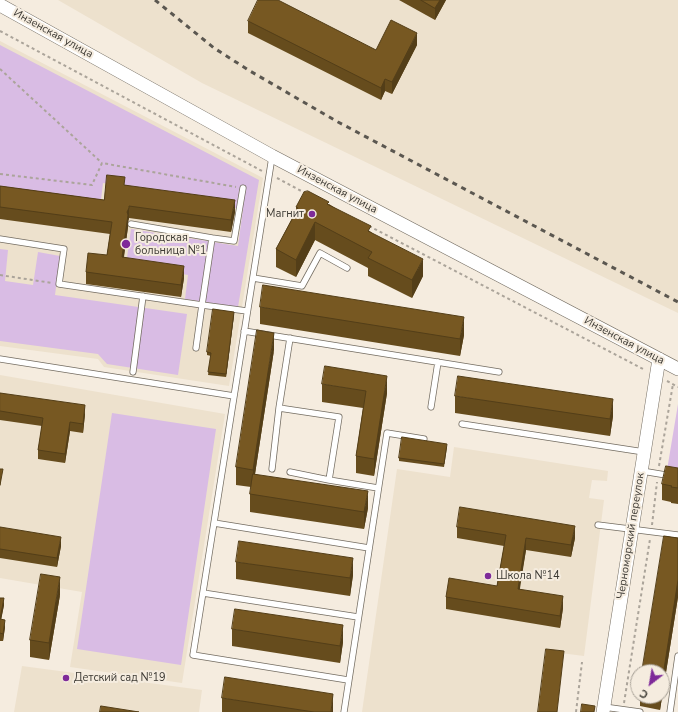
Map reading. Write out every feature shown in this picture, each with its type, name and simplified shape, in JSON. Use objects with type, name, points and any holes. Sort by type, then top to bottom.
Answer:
[{"type":"street","name":"Инзенская улица","points":[[0,5],[272,156],[678,369]]},
{"type":"street","name":"Черноморский переулок","points":[[603,709],[659,359]]},
{"type":"lane","points":[[272,156],[193,655],[348,680]]},
{"type":"lane","points":[[132,224],[234,241],[243,188]]},
{"type":"lane","points":[[196,348],[212,238]]},
{"type":"lane","points":[[0,239],[64,249],[59,284],[247,311]]},
{"type":"lane","points":[[252,278],[302,286],[320,253],[347,268]]},
{"type":"lane","points":[[133,372],[143,296]]},
{"type":"lane","points":[[244,331],[499,372]]},
{"type":"lane","points":[[272,469],[279,408],[290,338]]},
{"type":"lane","points":[[0,359],[234,396]]},
{"type":"lane","points":[[431,407],[438,362]]},
{"type":"lane","points":[[279,408],[338,417],[329,480]]},
{"type":"lane","points":[[462,424],[644,452]]},
{"type":"lane","points":[[344,712],[387,433],[424,438]]},
{"type":"lane","points":[[641,471],[678,476]]},
{"type":"lane","points":[[290,472],[378,488]]},
{"type":"lane","points":[[214,523],[369,548]]},
{"type":"lane","points":[[598,525],[678,535]]},
{"type":"lane","points":[[203,593],[358,617]]},
{"type":"lane","points":[[670,712],[678,656]]},
{"type":"lane","points":[[603,709],[640,712]]},
{"type":"path","points":[[0,32],[311,196]]},
{"type":"path","points":[[0,69],[102,163],[243,188]]},
{"type":"path","points":[[0,174],[92,185],[102,163]]},
{"type":"path","points":[[368,226],[678,387]]},
{"type":"path","points":[[0,275],[59,284]]},
{"type":"path","points":[[623,710],[651,532],[658,473],[673,384]]},
{"type":"path","points":[[576,712],[582,662]]},
{"type":"shaded area","points":[[58,0],[678,0],[678,313],[202,83]]},
{"type":"shaded area","name":"Городская больница №1","points":[[0,41],[263,178],[229,386],[104,367],[98,359],[0,346]]},
{"type":"shaded area","points":[[0,45],[259,180],[238,307],[185,299],[188,275],[126,265],[131,229],[238,246],[243,209],[127,195],[128,187],[103,183],[100,208],[0,195]]},
{"type":"shaded area","points":[[0,249],[8,250],[5,281],[33,285],[38,252],[60,256],[55,295],[187,314],[178,375],[107,364],[98,354],[0,341]]},
{"type":"shaded area","points":[[0,375],[225,414],[182,683],[70,667],[82,592],[0,578]]},
{"type":"shaded area","points":[[678,404],[678,484],[665,482]]},
{"type":"shaded area","points":[[112,413],[216,429],[181,665],[77,649]]},
{"type":"shaded area","name":"Школа №14","points":[[454,447],[608,471],[607,481],[592,480],[589,498],[604,500],[584,656],[545,651],[537,712],[362,712],[397,469],[450,477]]},
{"type":"shaded area","name":"Детский сад №19","points":[[22,666],[202,690],[199,712],[14,712]]},
{"type":"building","points":[[258,0],[278,0],[376,50],[391,20],[417,33],[392,82],[385,79],[381,88],[248,21]]},
{"type":"building","points":[[421,0],[440,0],[435,8]]},
{"type":"building","points":[[107,175],[125,177],[124,185],[235,200],[231,220],[129,206],[122,257],[184,266],[181,285],[86,272],[88,253],[107,255],[112,222],[0,207],[0,186],[104,200]]},
{"type":"building","points":[[308,191],[329,202],[327,204],[371,226],[368,231],[423,259],[412,280],[368,258],[372,252],[315,222],[296,260],[276,249],[298,208],[296,207],[304,192]]},
{"type":"building","points":[[263,285],[464,317],[460,339],[260,307]]},
{"type":"building","points":[[213,309],[234,312],[226,374],[208,372],[211,353],[207,352]]},
{"type":"building","points":[[257,330],[274,333],[253,470],[236,467]]},
{"type":"building","points":[[325,366],[387,376],[374,459],[356,456],[366,391],[322,384]]},
{"type":"building","points":[[458,376],[613,399],[610,419],[455,396]]},
{"type":"building","points":[[0,393],[85,405],[83,424],[70,422],[65,454],[38,450],[43,418],[0,411]]},
{"type":"building","points":[[402,437],[447,444],[444,464],[399,458]]},
{"type":"building","points":[[666,466],[678,468],[678,488],[662,484]]},
{"type":"building","points":[[0,469],[3,469],[0,485]]},
{"type":"building","points":[[253,474],[368,491],[364,512],[250,494]]},
{"type":"building","points":[[460,507],[575,526],[571,545],[526,538],[518,589],[563,596],[560,616],[446,597],[449,578],[497,586],[506,535],[457,527]]},
{"type":"building","points":[[0,527],[61,537],[57,558],[0,549]]},
{"type":"building","points":[[664,536],[678,538],[678,580],[665,664],[643,664]]},
{"type":"building","points":[[239,541],[353,558],[350,578],[236,562]]},
{"type":"building","points":[[41,574],[60,577],[49,643],[30,640]]},
{"type":"building","points":[[0,598],[4,598],[0,619]]},
{"type":"building","points":[[235,609],[343,625],[340,646],[232,629]]},
{"type":"building","points":[[0,619],[5,620],[3,634],[0,633]]},
{"type":"building","points":[[546,649],[564,651],[557,712],[538,712]]},
{"type":"building","points":[[225,677],[333,694],[331,712],[314,712],[222,698]]},
{"type":"building","points":[[582,704],[595,706],[594,712],[581,712]]},
{"type":"building","points":[[101,706],[139,712],[100,712]]},
{"type":"railway","points":[[155,0],[214,48],[250,71],[338,122],[678,302]]},
{"type":"place","name":"Магнит","points":[[312,214]]},
{"type":"place","name":"Городская больница №1","points":[[126,244]]},
{"type":"place","name":"Школа №14","points":[[488,576]]},
{"type":"place","name":"Детский сад №19","points":[[66,678]]}]
